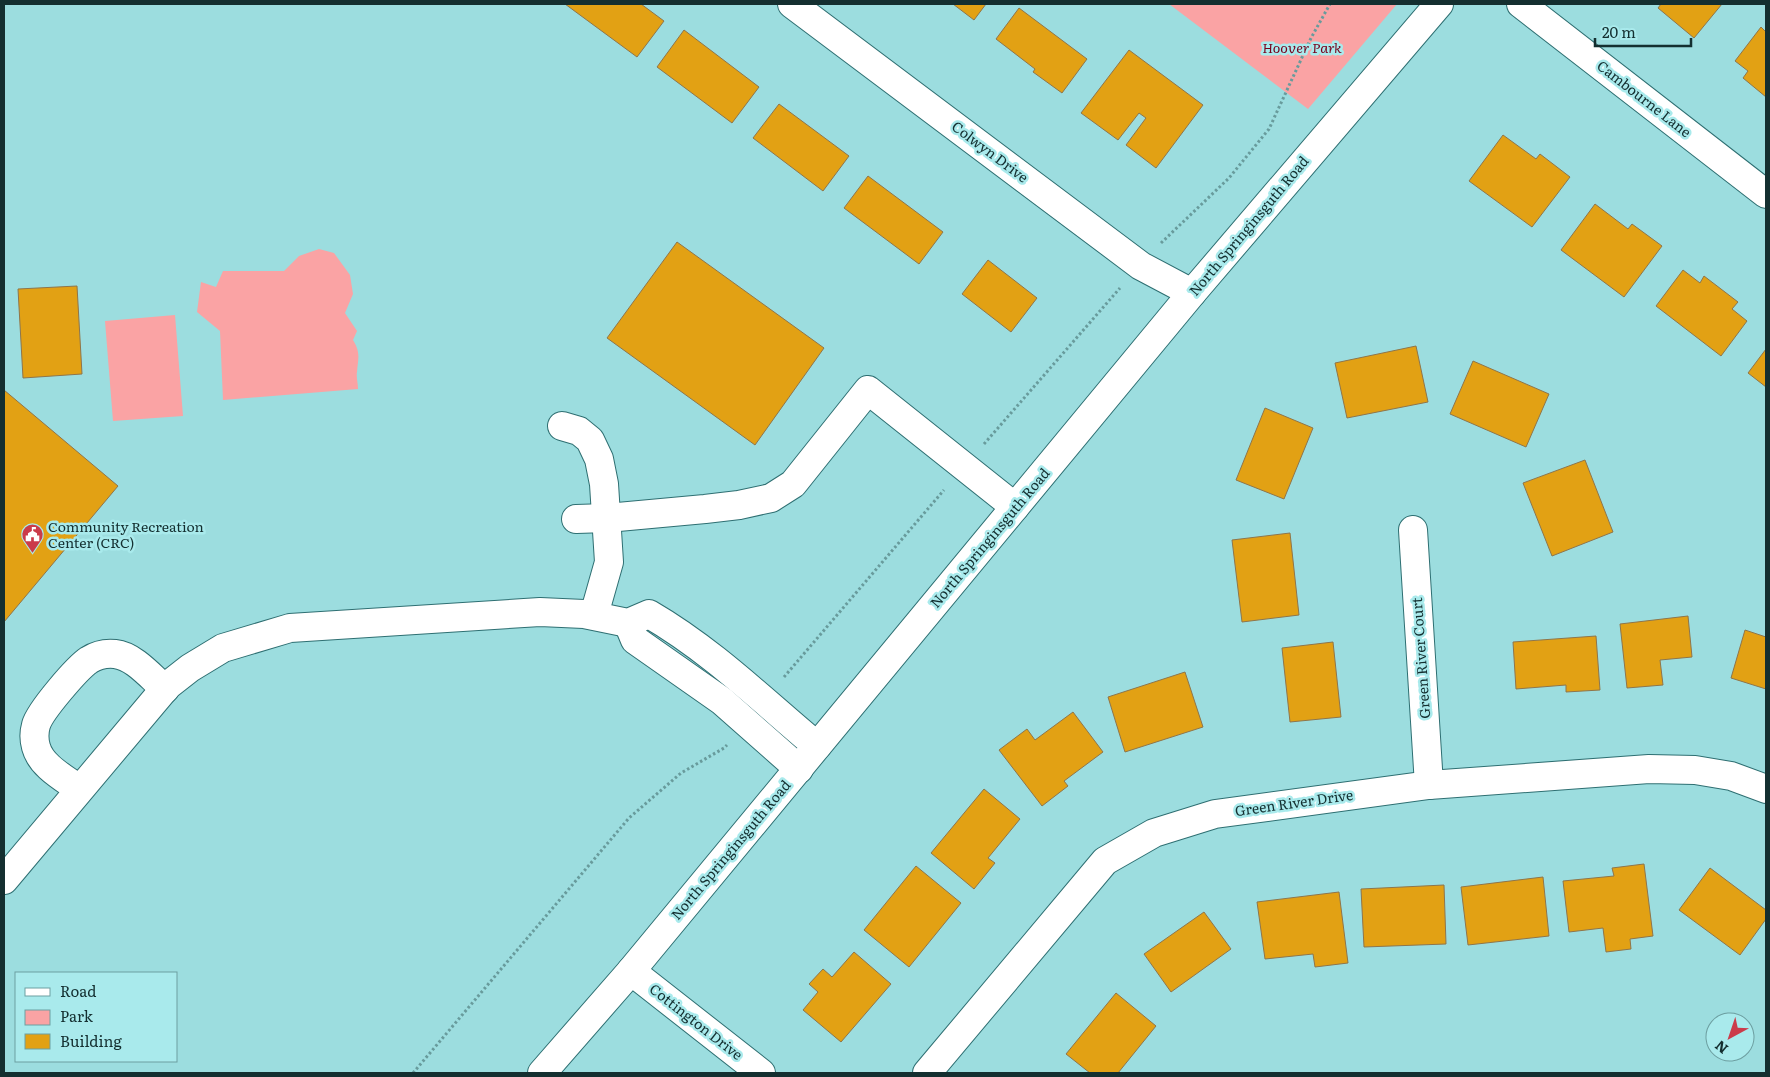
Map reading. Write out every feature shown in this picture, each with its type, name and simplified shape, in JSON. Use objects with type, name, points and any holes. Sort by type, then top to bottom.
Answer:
[{"type":"street","name":"Colwyn Drive","points":[[792,4],[1141,266],[1192,293]]},
{"type":"street","name":"North Springinsguth Road","points":[[542,1073],[631,971],[1192,293],[1439,4]]},
{"type":"street","name":"Cambourne Lane","points":[[1521,4],[1766,194]]},
{"type":"street","points":[[576,519],[705,509],[739,505],[771,498],[793,484],[868,390],[1015,507]]},
{"type":"street","points":[[562,426],[579,431],[590,440],[599,459],[604,484],[608,518],[609,562],[594,615]]},
{"type":"street","name":"Green River Court","points":[[1413,530],[1429,785]]},
{"type":"street","points":[[4,880],[165,689],[190,668],[223,648],[290,628],[540,612],[594,615],[628,623],[649,614],[671,626],[707,652],[799,769]]},
{"type":"street","points":[[79,790],[43,761],[36,749],[34,736],[36,723],[43,712],[80,667],[91,658],[104,654],[117,654],[130,659],[165,689]]},
{"type":"street","points":[[755,711],[817,746]]},
{"type":"street","name":"Green River Drive","points":[[927,1073],[1105,861],[1154,833],[1214,814],[1429,785],[1649,769],[1695,770],[1731,776],[1766,789]]},
{"type":"street","name":"Cottington Drive","points":[[631,971],[761,1073]]},
{"type":"path","points":[[413,1073],[629,818],[681,773],[724,748],[1103,306],[1169,234],[1198,210],[1230,178],[1269,129],[1311,38],[1330,4]]},
{"type":"green space","name":"Hoover Park","points":[[1169,4],[1397,4],[1308,109]]},
{"type":"green space","points":[[319,249],[334,253],[350,275],[353,294],[345,313],[357,331],[353,340],[358,352],[358,389],[223,400],[220,331],[197,312],[201,282],[216,287],[223,271],[284,271],[299,256]]},
{"type":"green space","points":[[175,315],[183,416],[113,421],[105,321]]},
{"type":"building","points":[[565,4],[641,4],[664,21],[637,57]]},
{"type":"building","points":[[953,4],[986,4],[974,20]]},
{"type":"building","points":[[1661,4],[1722,4],[1694,38],[1658,8]]},
{"type":"building","points":[[1019,8],[1087,59],[1062,93],[1033,72],[1035,69],[996,39]]},
{"type":"building","points":[[1761,27],[1766,32],[1766,97],[1743,78],[1748,71],[1735,61]]},
{"type":"building","points":[[684,30],[759,87],[732,123],[657,67]]},
{"type":"building","points":[[1129,50],[1203,105],[1156,168],[1126,145],[1146,118],[1139,113],[1118,140],[1081,113]]},
{"type":"building","points":[[779,104],[849,156],[823,191],[753,138]]},
{"type":"building","points":[[1503,135],[1536,159],[1540,154],[1570,177],[1532,227],[1469,181]]},
{"type":"building","points":[[868,176],[943,232],[919,264],[844,208]]},
{"type":"building","points":[[1595,204],[1628,229],[1632,224],[1662,246],[1624,297],[1561,250]]},
{"type":"building","points":[[677,242],[824,348],[755,445],[607,338]]},
{"type":"building","points":[[988,260],[1037,298],[1011,332],[962,294]]},
{"type":"building","points":[[1683,270],[1700,283],[1704,276],[1738,302],[1732,309],[1747,321],[1721,356],[1656,306]]},
{"type":"building","points":[[77,286],[82,374],[23,378],[18,289]]},
{"type":"building","points":[[1416,346],[1428,402],[1347,418],[1335,363]]},
{"type":"building","points":[[1766,349],[1766,387],[1748,373]]},
{"type":"building","points":[[1473,361],[1549,394],[1526,447],[1450,414]]},
{"type":"building","name":"Community Recreation Center (CRC)","points":[[4,390],[118,486],[4,622]]},
{"type":"building","points":[[1265,408],[1313,428],[1284,499],[1236,480]]},
{"type":"building","points":[[1585,460],[1613,532],[1552,556],[1523,483]]},
{"type":"building","points":[[1290,533],[1299,615],[1242,622],[1232,540]]},
{"type":"building","points":[[1688,616],[1692,657],[1660,660],[1663,685],[1627,688],[1620,624]]},
{"type":"building","points":[[1745,630],[1766,637],[1766,689],[1731,678]]},
{"type":"building","points":[[1596,636],[1600,690],[1566,692],[1566,685],[1516,689],[1513,642]]},
{"type":"building","points":[[1333,642],[1341,717],[1290,722],[1282,648]]},
{"type":"building","points":[[1185,672],[1203,727],[1125,752],[1108,697]]},
{"type":"building","points":[[1073,712],[1103,752],[1064,781],[1068,786],[1042,806],[999,750],[1027,729],[1035,740]]},
{"type":"building","points":[[984,789],[1020,819],[988,858],[995,863],[974,889],[931,853]]},
{"type":"building","points":[[1644,864],[1653,936],[1630,939],[1631,949],[1606,952],[1603,928],[1569,932],[1563,881],[1614,876],[1612,868]]},
{"type":"building","points":[[916,866],[961,903],[909,967],[864,930]]},
{"type":"building","points":[[1710,868],[1766,910],[1766,919],[1740,955],[1679,910]]},
{"type":"building","points":[[1543,877],[1549,936],[1468,945],[1461,887]]},
{"type":"building","points":[[1444,885],[1446,944],[1364,947],[1361,889]]},
{"type":"building","points":[[1339,892],[1348,963],[1315,967],[1313,954],[1265,959],[1257,902]]},
{"type":"building","points":[[1204,912],[1231,949],[1171,992],[1144,954]]},
{"type":"building","points":[[854,952],[891,984],[841,1042],[803,1010],[818,992],[809,984],[823,969],[832,977]]},
{"type":"building","points":[[1116,993],[1156,1026],[1118,1073],[1090,1073],[1066,1054]]},
{"type":"place","name":"Community Recreation Center (CRC)","points":[[32,554]]}]
